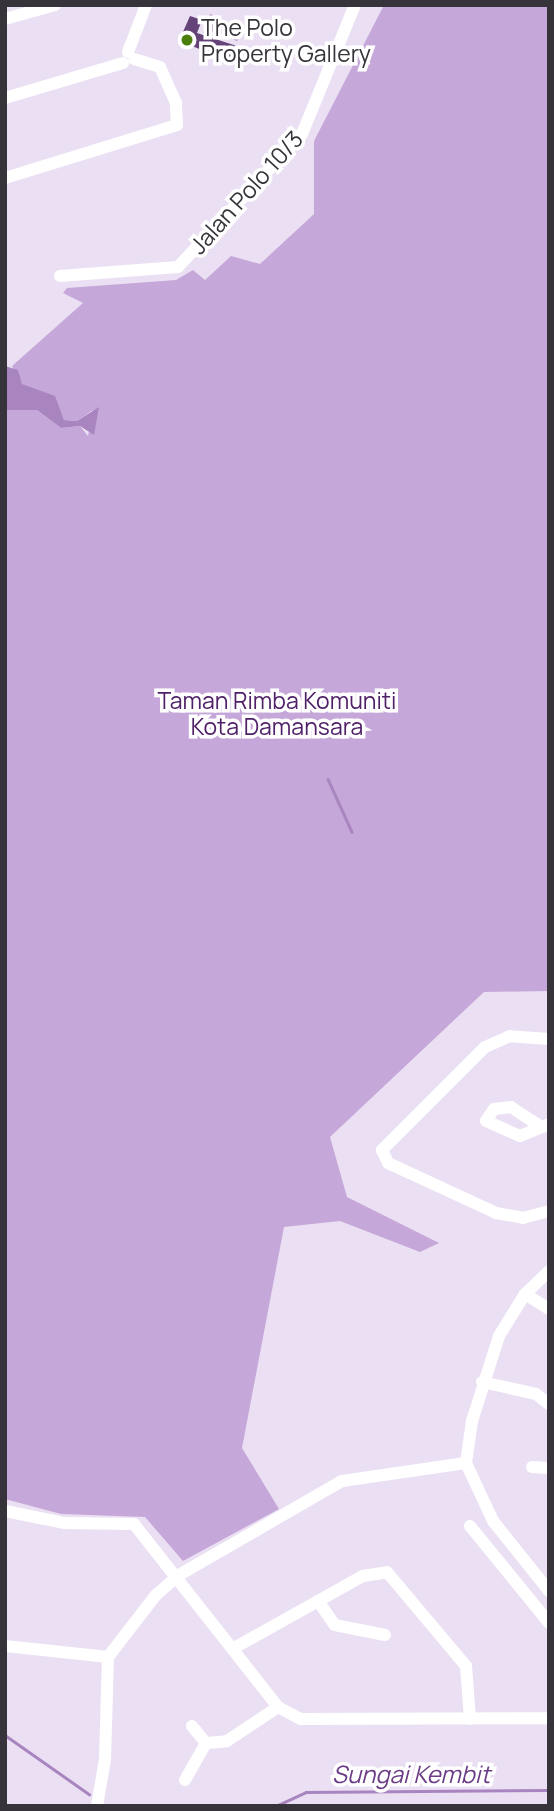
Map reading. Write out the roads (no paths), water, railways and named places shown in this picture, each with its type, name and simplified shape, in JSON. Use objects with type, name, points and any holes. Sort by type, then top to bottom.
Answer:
[{"type":"street","points":[[5,19],[55,5]]},
{"type":"street","points":[[128,58],[146,5]]},
{"type":"street","name":"Jalan Polo 10/3","points":[[60,276],[177,267],[302,134],[355,5]]},
{"type":"street","points":[[5,98],[128,58],[160,67],[176,103],[177,125],[5,178]]},
{"type":"street","points":[[549,1039],[510,1036],[485,1048],[383,1150],[388,1163],[496,1213],[523,1218],[549,1211]]},
{"type":"street","points":[[549,1271],[525,1294],[499,1336],[482,1381],[462,1464],[493,1521],[549,1591]]},
{"type":"street","points":[[525,1294],[549,1309]]},
{"type":"street","points":[[482,1381],[536,1394],[549,1404]]},
{"type":"street","points":[[97,1806],[105,1759],[108,1657],[156,1595],[179,1575],[342,1481],[462,1464]]},
{"type":"street","points":[[532,1467],[549,1468]]},
{"type":"street","points":[[5,1511],[64,1523],[134,1524],[179,1575],[278,1707],[307,1720],[549,1718]]},
{"type":"street","points":[[470,1526],[549,1623]]},
{"type":"street","points":[[234,1648],[375,1571],[393,1577],[466,1666],[470,1719]]},
{"type":"street","points":[[318,1601],[335,1625],[385,1636]]},
{"type":"street","points":[[5,1646],[108,1657]]},
{"type":"street","points":[[185,1780],[206,1743],[237,1736],[278,1707]]},
{"type":"street","points":[[192,1726],[206,1743]]},
{"type":"waterway","points":[[328,779],[352,832]]},
{"type":"waterway","name":"Sungai Kembit","points":[[5,1735],[89,1794]]},
{"type":"waterway","name":"Sungai Kembit","points":[[276,1806],[306,1792],[549,1790]]},
{"type":"place","name":"The Polo Property Gallery","points":[[187,40]]},
{"type":"park label","name":"Taman Rimba Komuniti Kota Damansara","points":[[277,713]]}]
